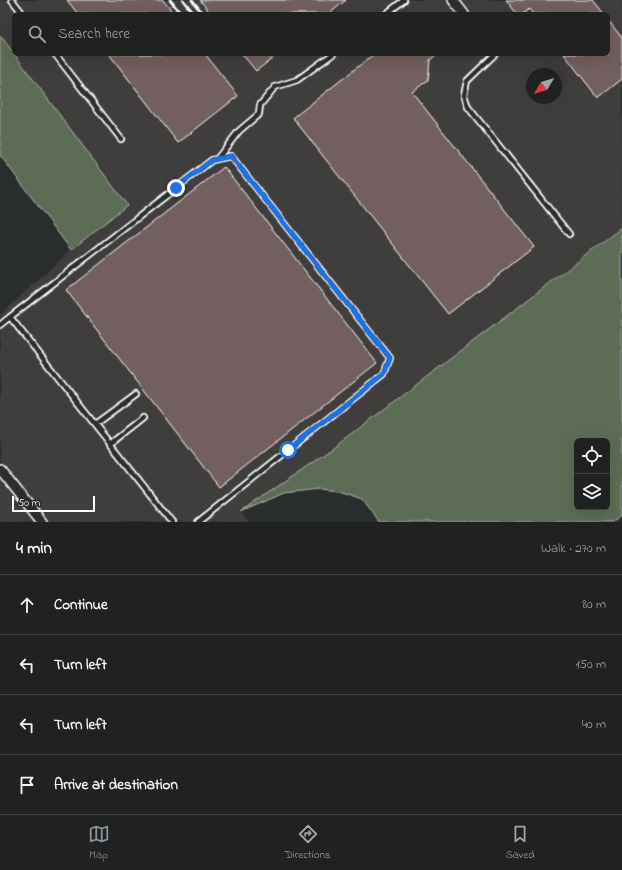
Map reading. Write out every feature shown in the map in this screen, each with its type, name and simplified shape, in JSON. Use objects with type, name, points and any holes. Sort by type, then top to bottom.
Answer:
[{"type":"street","points":[[453,0],[462,12]]},
{"type":"street","points":[[0,469],[42,522]]},
{"type":"lane","points":[[12,0],[21,12]]},
{"type":"lane","points":[[389,12],[404,0]]},
{"type":"lane","points":[[57,56],[121,139]]},
{"type":"lane","points":[[217,159],[239,131],[259,114],[260,105],[275,87],[297,80],[330,56]]},
{"type":"lane","points":[[493,56],[467,82],[464,95],[468,107],[569,234]]},
{"type":"lane","points":[[0,325],[212,160],[231,156],[390,358],[384,374],[198,522]]},
{"type":"lane","points":[[10,317],[172,522]]},
{"type":"lane","points":[[94,424],[136,394]]},
{"type":"lane","points":[[110,444],[143,418]]},
{"type":"shaded area","points":[[0,0],[622,0],[622,228],[336,446],[241,512],[249,522],[0,522],[0,315],[71,250],[127,205],[15,56],[610,56],[610,12],[12,12],[12,51],[0,35]]},
{"type":"green space","points":[[0,35],[12,51],[12,56],[16,56],[127,205],[71,250],[0,155]]},
{"type":"green space","points":[[622,228],[622,515],[613,522],[379,522],[362,499],[338,491],[319,489],[284,493],[241,512],[336,446]]},
{"type":"building","points":[[67,0],[163,0],[172,12],[76,12]]},
{"type":"building","points":[[200,0],[346,0],[331,12],[209,12]]},
{"type":"building","points":[[506,0],[593,0],[602,12],[531,12],[529,9],[525,12],[515,12]]},
{"type":"building","points":[[610,23],[622,38],[622,79],[598,98],[566,56],[610,56]]},
{"type":"building","points":[[111,56],[207,56],[238,96],[178,143]]},
{"type":"building","points":[[244,56],[275,56],[256,71]]},
{"type":"building","points":[[371,56],[435,56],[430,60],[428,80],[412,92],[534,247],[448,314],[293,118]]},
{"type":"building","points":[[224,167],[377,363],[219,487],[66,290]]},
{"type":"railway","points":[[170,0],[179,12]]},
{"type":"railway","points":[[183,0],[192,12]]},
{"type":"railway","points":[[192,0],[201,12]]},
{"type":"route","points":[[176,188],[212,160],[231,156],[390,358],[384,374],[288,450]]}]
